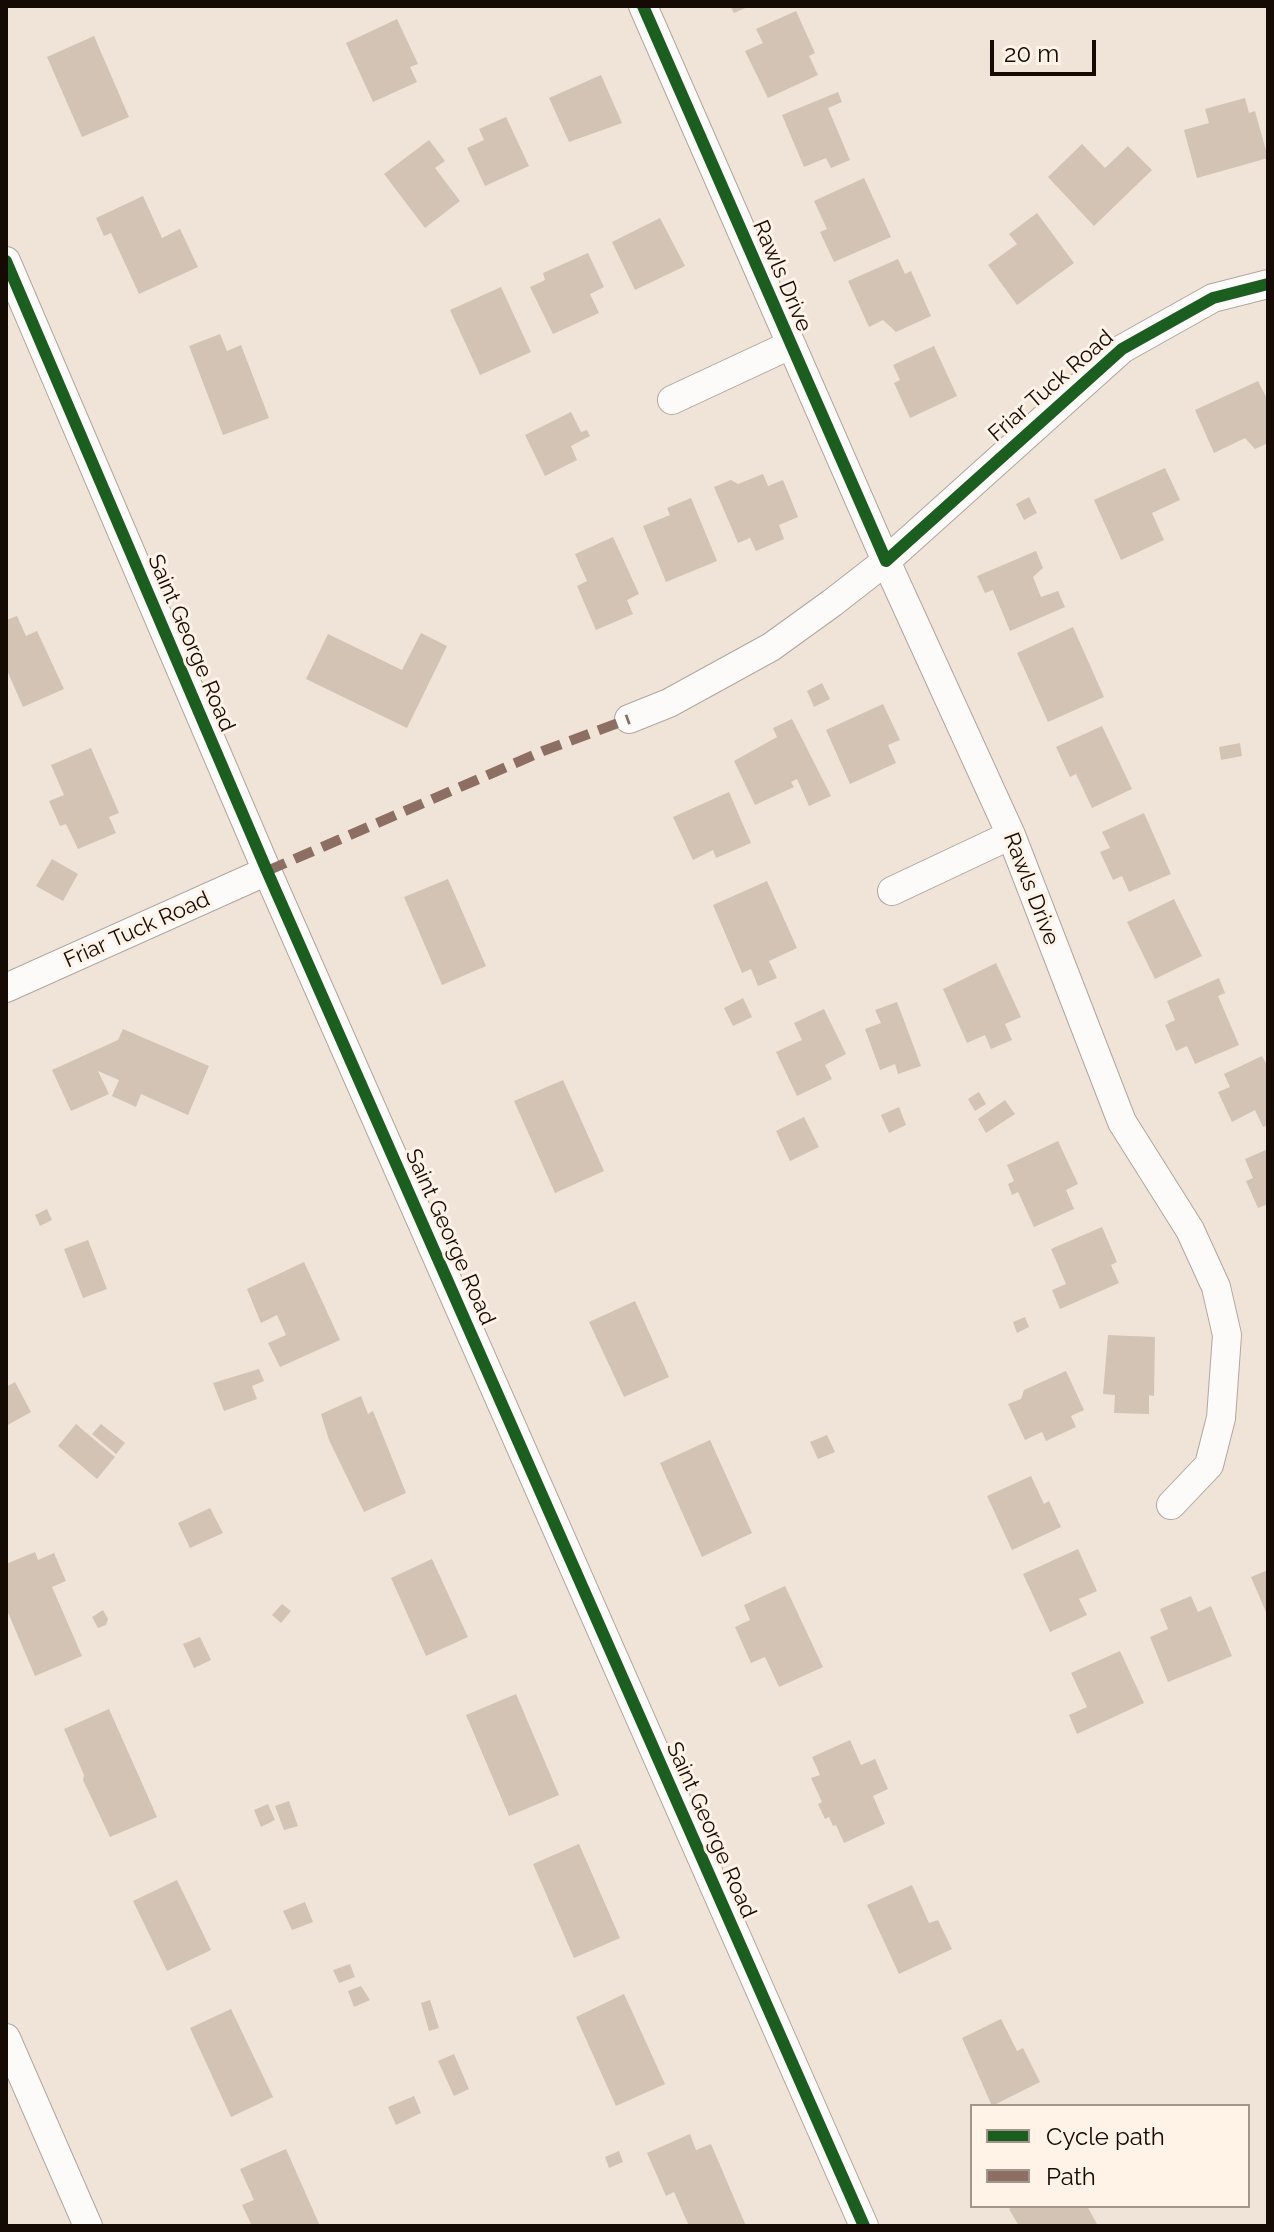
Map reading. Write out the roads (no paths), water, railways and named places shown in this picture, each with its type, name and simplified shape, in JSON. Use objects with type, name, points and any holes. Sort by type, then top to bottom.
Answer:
[{"type":"street","name":"Rawls Drive","points":[[643,6],[790,345],[1011,835],[1122,1122],[1190,1230],[1216,1287],[1227,1335],[1221,1418],[1209,1465],[1171,1505]]},
{"type":"street","name":"Saint George Road","points":[[6,261],[267,871],[864,2226]]},
{"type":"street","name":"Friar Tuck Road","points":[[629,719],[669,703],[771,647],[886,561],[1122,349],[1213,298],[1268,284]]},
{"type":"street","points":[[672,400],[790,345]]},
{"type":"street","points":[[892,891],[1011,835]]},
{"type":"street","name":"Friar Tuck Road","points":[[6,988],[267,871]]},
{"type":"street","points":[[6,2038],[88,2226]]}]
